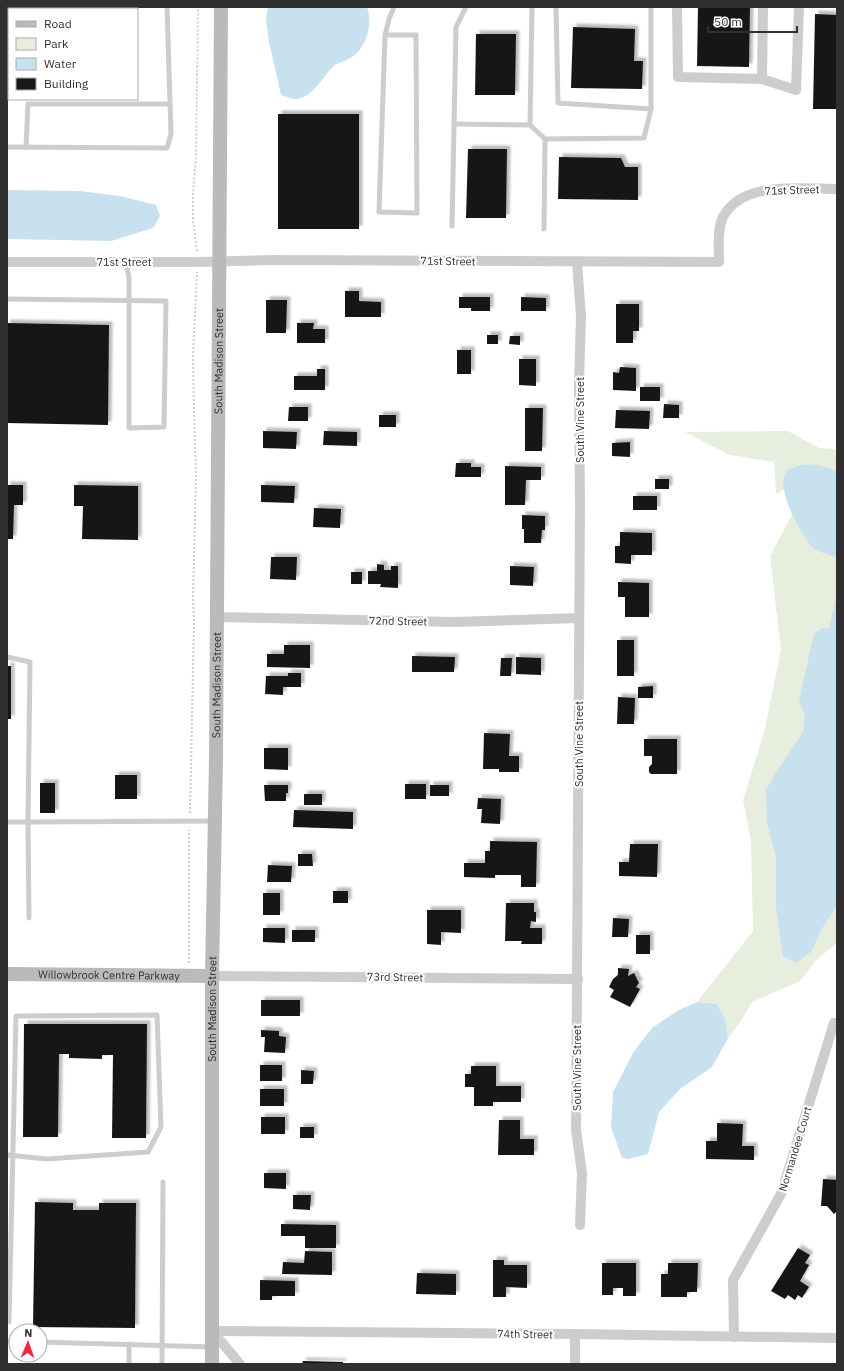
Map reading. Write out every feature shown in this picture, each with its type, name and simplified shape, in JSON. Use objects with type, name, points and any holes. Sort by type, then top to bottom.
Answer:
[{"type":"street","name":"South Madison Street","points":[[212,1364],[212,976],[217,617],[221,7]]},
{"type":"street","points":[[677,7],[678,77],[762,79],[796,90],[799,7]]},
{"type":"street","points":[[762,79],[763,7]]},
{"type":"street","name":"71st Street","points":[[7,262],[273,260],[719,262],[720,230],[723,217],[742,197],[756,191],[776,189],[837,189]]},
{"type":"street","name":"South Vine Street","points":[[577,262],[581,316],[579,383],[578,979],[576,1130],[582,1173],[580,1225]]},
{"type":"street","name":"72nd Street","points":[[217,617],[454,622],[579,618]]},
{"type":"street","name":"Willowbrook Centre Parkway","points":[[7,974],[212,976]]},
{"type":"street","name":"73rd Street","points":[[212,976],[578,979]]},
{"type":"street","name":"Normandee Court","points":[[734,1337],[733,1280],[781,1194],[834,1024]]},
{"type":"street","points":[[212,1330],[240,1364]]},
{"type":"street","name":"74th Street","points":[[212,1330],[837,1338]]},
{"type":"street","points":[[575,1334],[575,1364]]},
{"type":"lane","points":[[7,147],[167,148],[171,134],[167,7]]},
{"type":"lane","points":[[385,35],[416,35],[417,213],[379,212],[385,35],[394,7]]},
{"type":"lane","points":[[452,226],[456,27],[466,7]]},
{"type":"lane","points":[[530,125],[532,7]]},
{"type":"lane","points":[[556,7],[558,103],[651,109]]},
{"type":"lane","points":[[454,124],[530,125],[545,139],[644,138],[651,109],[651,7]]},
{"type":"lane","points":[[25,100],[28,104],[26,147]]},
{"type":"lane","points":[[28,104],[169,104]]},
{"type":"lane","points":[[544,229],[545,139]]},
{"type":"lane","points":[[7,299],[129,301],[166,301],[164,427],[129,428],[129,301],[129,278],[126,262]]},
{"type":"lane","points":[[7,657],[30,662],[28,822],[29,918]]},
{"type":"lane","points":[[7,822],[215,821]]},
{"type":"lane","points":[[7,1155],[13,1156],[47,1159],[148,1152],[161,1127],[157,1015],[16,1016],[13,1156],[9,1322],[7,1322]]},
{"type":"lane","points":[[162,1364],[163,1182]]},
{"type":"lane","points":[[48,1342],[212,1347]]},
{"type":"lane","points":[[129,1344],[129,1364]]},
{"type":"path","points":[[197,248],[193,222],[193,194],[196,141],[198,7]]},
{"type":"path","points":[[189,976],[194,623],[193,598],[196,475],[193,356],[197,274]]},
{"type":"green space","points":[[788,431],[819,448],[835,449],[837,463],[837,943],[816,960],[800,981],[752,1002],[741,1021],[728,1038],[725,1018],[717,1004],[697,1002],[753,931],[751,840],[743,800],[764,733],[781,650],[770,556],[792,515],[784,489],[776,494],[774,462],[730,455],[685,432]]},
{"type":"water","points":[[268,7],[367,7],[369,14],[369,28],[365,41],[357,53],[335,65],[312,92],[306,96],[293,99],[281,95],[269,42],[266,19]]},
{"type":"water","points":[[7,190],[80,191],[120,196],[156,205],[160,216],[153,228],[111,241],[7,239]]},
{"type":"water","points":[[811,464],[829,468],[837,472],[837,558],[812,547],[801,532],[786,498],[783,487],[784,478],[787,471],[795,467]]},
{"type":"water","points":[[837,594],[837,905],[821,930],[812,951],[796,963],[783,956],[776,909],[776,857],[767,823],[766,790],[803,732],[805,716],[799,701],[814,633],[823,628],[829,629]]},
{"type":"water","points":[[697,1002],[717,1004],[725,1018],[728,1038],[712,1067],[680,1089],[659,1112],[648,1154],[628,1159],[622,1158],[611,1127],[613,1092],[633,1053],[652,1028],[677,1011]]},
{"type":"building","points":[[36,7],[65,7],[65,8]]},
{"type":"building","points":[[698,7],[750,7],[749,67],[697,66]]},
{"type":"building","points":[[7,12],[8,12],[8,42]]},
{"type":"building","points":[[815,14],[837,15],[837,109],[813,109]]},
{"type":"building","points":[[573,27],[635,29],[634,61],[643,61],[642,89],[571,88]]},
{"type":"building","points":[[476,34],[516,34],[515,95],[475,95]]},
{"type":"building","points":[[278,114],[359,114],[359,229],[278,229]]},
{"type":"building","points":[[468,149],[507,149],[506,218],[466,218]]},
{"type":"building","points":[[559,157],[621,158],[625,167],[638,167],[638,200],[558,199]]},
{"type":"building","points":[[345,291],[359,291],[359,301],[381,302],[381,317],[345,317]]},
{"type":"building","points":[[459,297],[490,297],[490,311],[471,311],[471,308],[459,308]]},
{"type":"building","points":[[521,297],[546,298],[546,311],[521,311]]},
{"type":"building","points":[[266,300],[287,300],[286,333],[266,333]]},
{"type":"building","points":[[616,304],[639,304],[639,331],[633,331],[633,343],[616,343]]},
{"type":"building","points":[[7,323],[109,325],[108,425],[7,423]]},
{"type":"building","points":[[297,323],[314,323],[313,329],[325,329],[325,343],[297,343]]},
{"type":"building","points":[[487,335],[498,335],[498,344],[487,344]]},
{"type":"building","points":[[510,336],[520,336],[520,345],[509,344]]},
{"type":"building","points":[[457,350],[471,350],[471,374],[457,374]]},
{"type":"building","points":[[519,359],[536,359],[536,386],[519,385]]},
{"type":"building","points":[[620,367],[636,368],[636,391],[613,390],[613,372],[619,373]]},
{"type":"building","points":[[317,369],[325,369],[325,390],[294,390],[294,376],[317,376]]},
{"type":"building","points":[[640,387],[660,387],[660,401],[640,401]]},
{"type":"building","points":[[664,404],[679,405],[679,418],[663,418]]},
{"type":"building","points":[[289,407],[308,407],[308,421],[288,421]]},
{"type":"building","points":[[525,408],[543,408],[542,451],[525,451]]},
{"type":"building","points":[[616,410],[650,411],[649,429],[615,428]]},
{"type":"building","points":[[379,415],[396,415],[396,427],[379,427]]},
{"type":"building","points":[[263,431],[297,432],[296,449],[263,448]]},
{"type":"building","points":[[324,431],[357,432],[357,446],[323,445]]},
{"type":"building","points":[[630,442],[630,457],[612,456],[612,443]]},
{"type":"building","points":[[456,463],[471,463],[471,467],[481,467],[481,477],[455,477]]},
{"type":"building","points":[[505,466],[541,467],[541,480],[526,480],[525,505],[505,505]]},
{"type":"building","points":[[655,479],[669,479],[669,489],[655,489]]},
{"type":"building","points":[[7,485],[23,485],[23,505],[14,505],[13,539],[7,539]]},
{"type":"building","points":[[74,485],[138,486],[138,540],[82,539],[83,506],[74,506]]},
{"type":"building","points":[[261,485],[295,486],[294,503],[261,502]]},
{"type":"building","points":[[633,496],[657,496],[657,510],[633,510]]},
{"type":"building","points":[[314,508],[341,509],[340,528],[313,527]]},
{"type":"building","points":[[522,515],[545,516],[545,530],[542,530],[541,543],[524,543]]},
{"type":"building","points":[[620,532],[652,533],[652,555],[631,555],[631,564],[615,563],[615,546],[620,546]]},
{"type":"building","points":[[271,557],[297,557],[296,580],[270,579]]},
{"type":"building","points":[[377,564],[384,565],[384,570],[391,570],[391,566],[398,566],[398,588],[380,587],[381,584],[368,584],[368,571],[377,571]]},
{"type":"building","points":[[510,566],[534,567],[533,586],[510,585]]},
{"type":"building","points":[[351,572],[362,572],[362,584],[351,584]]},
{"type":"building","points":[[618,582],[649,583],[649,617],[625,617],[625,597],[618,597]]},
{"type":"building","points":[[617,640],[634,640],[634,676],[617,676]]},
{"type":"building","points":[[284,645],[310,645],[310,668],[267,667],[267,654],[284,654]]},
{"type":"building","points":[[412,656],[455,657],[454,672],[412,672]]},
{"type":"building","points":[[516,657],[541,658],[541,675],[516,674]]},
{"type":"building","points":[[501,658],[512,658],[511,676],[500,676]]},
{"type":"building","points":[[7,666],[11,666],[11,719],[7,719]]},
{"type":"building","points":[[288,673],[301,673],[301,687],[283,687],[283,695],[265,694],[266,676],[288,676]]},
{"type":"building","points":[[653,686],[653,698],[638,698],[638,687]]},
{"type":"building","points":[[618,697],[635,698],[634,724],[617,724]]},
{"type":"building","points":[[484,733],[510,734],[509,756],[519,756],[519,772],[499,772],[499,769],[483,769]]},
{"type":"building","points":[[644,739],[677,739],[677,774],[651,774],[649,772],[649,767],[652,764],[652,756],[644,756]]},
{"type":"building","points":[[264,748],[288,748],[288,770],[264,769]]},
{"type":"building","points":[[115,775],[137,775],[137,799],[115,799]]},
{"type":"building","points":[[40,783],[55,783],[55,813],[40,813]]},
{"type":"building","points":[[405,784],[426,784],[426,799],[405,799]]},
{"type":"building","points":[[264,785],[288,785],[286,801],[265,801]]},
{"type":"building","points":[[430,785],[449,785],[449,796],[430,796]]},
{"type":"building","points":[[304,794],[322,794],[322,805],[304,805]]},
{"type":"building","points":[[478,798],[501,799],[500,824],[481,823],[482,809],[477,809]]},
{"type":"building","points":[[294,810],[353,812],[353,829],[293,827]]},
{"type":"building","points":[[490,841],[537,842],[536,887],[521,887],[521,875],[495,875],[495,878],[464,877],[464,863],[485,863],[485,851],[490,851]]},
{"type":"building","points":[[630,844],[658,844],[657,877],[619,876],[619,862],[629,862]]},
{"type":"building","points":[[298,854],[312,854],[313,866],[298,866]]},
{"type":"building","points":[[268,865],[292,866],[291,882],[267,882]]},
{"type":"building","points":[[333,891],[348,891],[348,903],[333,903]]},
{"type":"building","points":[[263,893],[280,893],[280,915],[263,915]]},
{"type":"building","points":[[506,903],[534,903],[536,922],[531,921],[530,928],[542,928],[542,944],[521,944],[522,941],[505,941]]},
{"type":"building","points":[[427,910],[461,910],[461,933],[441,932],[441,945],[427,944]]},
{"type":"building","points":[[613,918],[629,919],[628,937],[612,937]]},
{"type":"building","points":[[263,928],[285,928],[285,943],[263,942]]},
{"type":"building","points":[[292,930],[315,930],[315,942],[292,942]]},
{"type":"building","points":[[636,935],[650,935],[650,954],[636,954]]},
{"type":"building","points":[[618,968],[629,969],[628,976],[634,973],[639,983],[636,987],[640,989],[630,1007],[610,997],[614,990],[609,987],[613,979],[618,975]]},
{"type":"building","points":[[261,1000],[300,1000],[300,1016],[261,1016]]},
{"type":"building","points":[[24,1024],[147,1024],[146,1138],[112,1138],[113,1055],[102,1055],[102,1059],[69,1058],[69,1054],[59,1054],[58,1137],[23,1137]]},
{"type":"building","points":[[261,1030],[279,1031],[279,1036],[286,1037],[285,1053],[264,1052],[265,1037],[261,1037]]},
{"type":"building","points":[[260,1065],[282,1065],[282,1081],[260,1081]]},
{"type":"building","points":[[471,1066],[496,1066],[496,1086],[521,1086],[521,1102],[493,1102],[493,1106],[474,1106],[474,1087],[465,1087],[465,1074],[471,1074]]},
{"type":"building","points":[[301,1070],[314,1071],[313,1084],[301,1084]]},
{"type":"building","points":[[260,1089],[284,1089],[284,1106],[260,1106]]},
{"type":"building","points":[[261,1117],[285,1117],[285,1134],[261,1134]]},
{"type":"building","points":[[499,1120],[520,1120],[520,1139],[534,1139],[534,1155],[498,1155]]},
{"type":"building","points":[[717,1123],[743,1124],[742,1146],[754,1146],[754,1160],[706,1159],[706,1141],[717,1141]]},
{"type":"building","points":[[300,1127],[314,1127],[314,1138],[300,1138]]},
{"type":"building","points":[[264,1173],[286,1173],[286,1189],[264,1188]]},
{"type":"building","points":[[823,1179],[837,1180],[837,1211],[834,1214],[827,1206],[821,1206]]},
{"type":"building","points":[[293,1195],[311,1195],[310,1210],[293,1209]]},
{"type":"building","points":[[35,1202],[73,1203],[73,1210],[99,1210],[99,1203],[136,1203],[135,1328],[48,1327],[48,1323],[33,1323]]},
{"type":"building","points":[[281,1224],[336,1225],[336,1248],[305,1248],[305,1236],[281,1236]]},
{"type":"building","points":[[798,1248],[810,1255],[805,1263],[809,1265],[800,1281],[809,1287],[802,1298],[798,1295],[795,1300],[788,1295],[785,1299],[771,1291]]},
{"type":"building","points":[[305,1251],[332,1252],[332,1275],[282,1274],[283,1262],[304,1263]]},
{"type":"building","points":[[493,1260],[504,1260],[504,1265],[527,1265],[527,1288],[506,1287],[506,1297],[493,1297]]},
{"type":"building","points":[[602,1263],[636,1263],[636,1296],[623,1296],[623,1288],[613,1288],[613,1295],[602,1295]]},
{"type":"building","points":[[668,1263],[698,1263],[697,1292],[687,1292],[687,1297],[661,1297],[661,1274],[668,1274]]},
{"type":"building","points":[[417,1273],[456,1274],[456,1295],[416,1294]]},
{"type":"building","points":[[260,1280],[295,1281],[295,1296],[272,1296],[272,1300],[260,1300]]},
{"type":"building","points":[[303,1361],[343,1362],[343,1364],[302,1364]]}]
